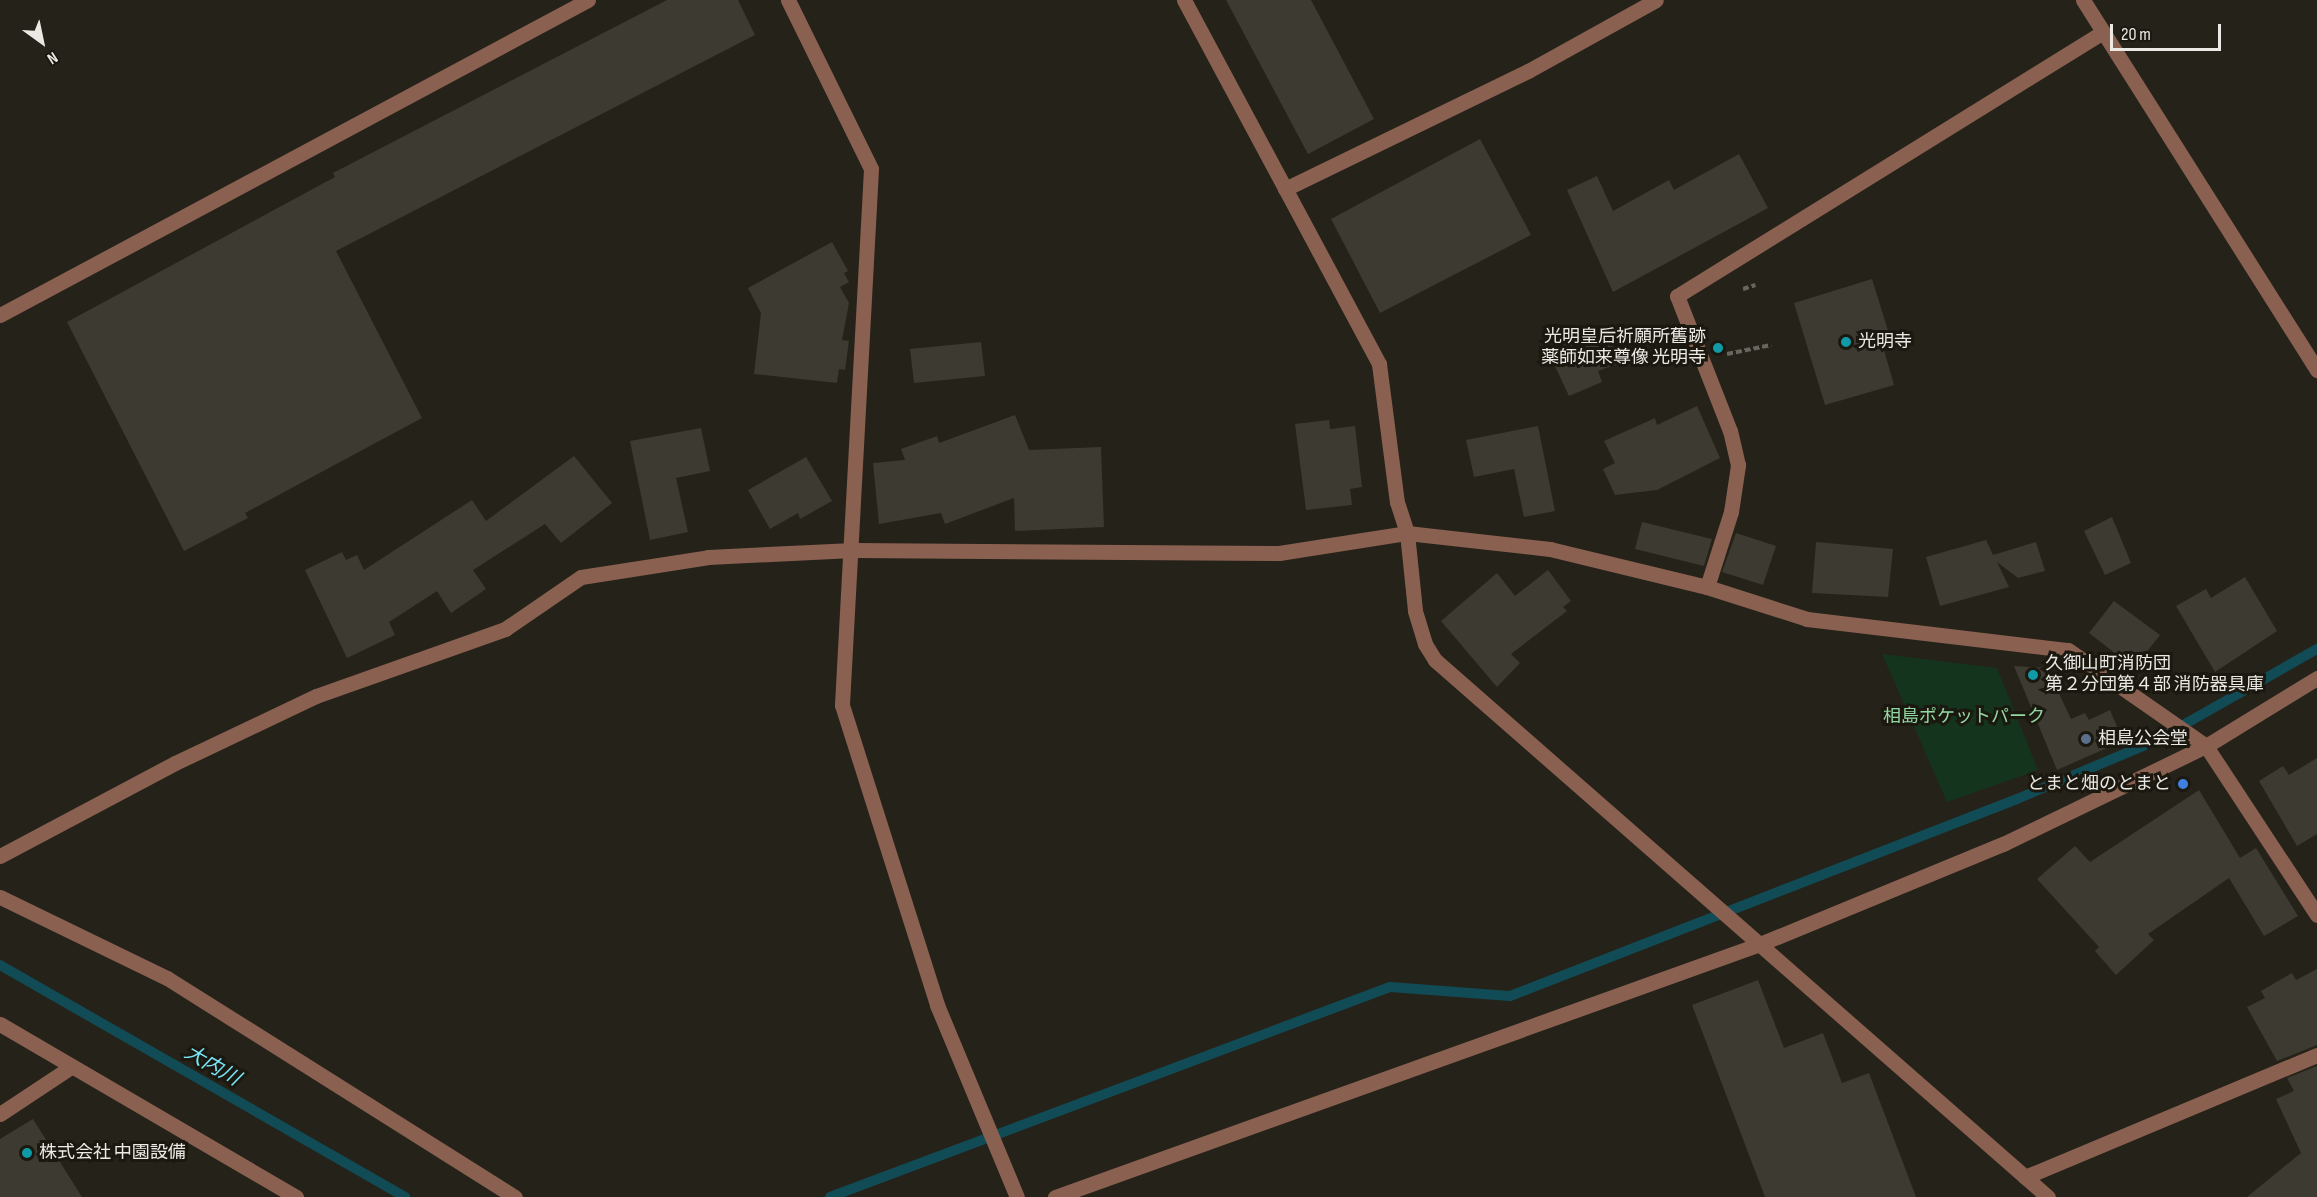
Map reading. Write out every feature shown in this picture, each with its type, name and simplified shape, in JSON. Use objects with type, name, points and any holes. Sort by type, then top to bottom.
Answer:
[{"type":"street","points":[[0,315],[588,0]]},
{"type":"street","points":[[788,0],[871,168],[853,550],[842,705],[937,1005],[1017,1197]]},
{"type":"street","points":[[1184,0],[1379,364],[1397,502],[1407,533],[1418,628],[1435,660],[2048,1197]]},
{"type":"street","points":[[1285,189],[1528,71],[1656,0]]},
{"type":"street","points":[[2083,0],[2317,370]]},
{"type":"street","points":[[1707,587],[1731,512],[1737,465],[1730,431],[1677,296],[2103,32]]},
{"type":"street","points":[[0,856],[175,763],[316,696],[505,629],[581,577],[708,557],[853,550],[1279,553],[1407,533],[1550,549],[1707,587],[1807,619],[2068,650],[2206,746],[2317,915]]},
{"type":"street","points":[[1055,1197],[1760,944],[2003,844],[2206,746],[2317,678]]},
{"type":"street","points":[[0,897],[167,978],[515,1197]]},
{"type":"street","points":[[0,1024],[296,1197]]},
{"type":"street","points":[[2025,1177],[2317,1055]]},
{"type":"street","points":[[0,1114],[71,1066]]},
{"type":"path","points":[[1740,350],[1771,345]]},
{"type":"green space","name":"相島ポケットパーク","points":[[1882,654],[1997,668],[2038,770],[1947,802]]},
{"type":"building","points":[[667,0],[738,0],[755,35],[336,251],[422,418],[245,513],[248,518],[184,551],[67,322],[335,177],[333,173]]},
{"type":"building","points":[[1226,0],[1311,0],[1374,119],[1308,154]]},
{"type":"building","points":[[1480,139],[1531,235],[1380,313],[1331,219]]},
{"type":"building","points":[[1739,154],[1768,208],[1613,292],[1567,190],[1597,176],[1613,211],[1669,180],[1674,190]]},
{"type":"building","points":[[832,242],[848,271],[844,273],[849,282],[840,287],[849,303],[842,340],[849,341],[845,370],[839,369],[837,383],[754,374],[761,313],[748,288]]},
{"type":"building","name":"光明寺","points":[[1872,279],[1891,340],[1882,343],[1894,385],[1825,405],[1794,303]]},
{"type":"building","points":[[1606,328],[1620,363],[1598,371],[1602,382],[1569,396],[1548,351]]},
{"type":"building","points":[[981,342],[985,376],[914,383],[910,349]]},
{"type":"building","points":[[1697,406],[1720,458],[1657,490],[1615,495],[1603,469],[1615,463],[1604,441],[1655,418],[1657,425]]},
{"type":"building","points":[[1015,415],[1029,450],[1101,447],[1104,527],[1015,531],[1014,498],[945,524],[941,513],[879,524],[873,463],[905,460],[901,449],[937,436],[939,443]]},
{"type":"building","points":[[1329,420],[1330,429],[1355,426],[1362,487],[1350,489],[1352,505],[1306,510],[1295,424]]},
{"type":"building","points":[[1538,426],[1555,511],[1524,517],[1514,469],[1474,477],[1466,440]]},
{"type":"building","points":[[701,428],[710,471],[676,478],[688,532],[650,540],[630,441]]},
{"type":"building","points":[[574,456],[612,503],[561,543],[545,524],[473,570],[486,589],[451,613],[437,591],[389,622],[395,635],[347,658],[305,570],[342,552],[346,560],[357,555],[364,570],[472,500],[486,521]]},
{"type":"building","points":[[806,457],[832,501],[800,519],[798,513],[770,529],[748,490]]},
{"type":"building","points":[[2112,517],[2131,563],[2105,575],[2084,531]]},
{"type":"building","points":[[1642,522],[1712,539],[1704,566],[1635,549]]},
{"type":"building","points":[[1736,533],[1776,546],[1763,585],[1722,572]]},
{"type":"building","points":[[1986,540],[1993,555],[2036,542],[2045,571],[2018,578],[1997,562],[2009,587],[1940,606],[1926,557]]},
{"type":"building","points":[[1816,542],[1893,549],[1888,597],[1812,593]]},
{"type":"building","points":[[1548,570],[1571,601],[1563,607],[1567,611],[1511,654],[1520,663],[1497,687],[1441,621],[1497,573],[1515,596]]},
{"type":"building","points":[[2245,577],[2277,631],[2215,672],[2176,606],[2206,589],[2211,598]]},
{"type":"building","points":[[2114,601],[2160,635],[2134,668],[2089,633]]},
{"type":"building","points":[[2014,666],[2047,668],[2071,719],[2085,713],[2089,720],[2110,710],[2123,741],[2057,770]]},
{"type":"building","points":[[2317,758],[2317,834],[2297,846],[2259,781],[2283,766],[2289,775]]},
{"type":"building","points":[[2199,790],[2240,858],[2256,848],[2298,916],[2264,936],[2229,878],[2148,934],[2154,940],[2116,975],[2095,951],[2099,947],[2037,879],[2075,846],[2090,862]]},
{"type":"building","points":[[2317,969],[2317,1045],[2277,1061],[2247,1007],[2265,998],[2261,991],[2292,973],[2296,980]]},
{"type":"building","points":[[1758,980],[1784,1048],[1823,1033],[1842,1083],[1869,1073],[1916,1197],[1765,1197],[1692,1005]]},
{"type":"building","points":[[2317,1066],[2317,1197],[2247,1197],[2301,1153],[2276,1099],[2294,1091],[2287,1078]]},
{"type":"building","name":"株式会社 中園設備","points":[[33,1119],[82,1197],[0,1197],[0,1139]]},
{"type":"waterway","points":[[830,1197],[1390,987],[1510,996],[2017,799],[2155,741],[2317,649]]},
{"type":"waterway","name":"大内川","points":[[0,965],[405,1197]]},
{"type":"place","name":"光明寺","points":[[1846,342]]},
{"type":"place","name":"光明皇后祈願所舊跡 薬師如来尊像 光明寺","points":[[1718,348]]},
{"type":"place","name":"久御山町消防団 第２分団第４部 消防器具庫","points":[[2033,675]]},
{"type":"place","name":"相島公会堂","points":[[2086,739]]},
{"type":"place","name":"とまと畑のとまと","points":[[2183,784]]},
{"type":"place","name":"株式会社 中園設備","points":[[27,1153]]}]
